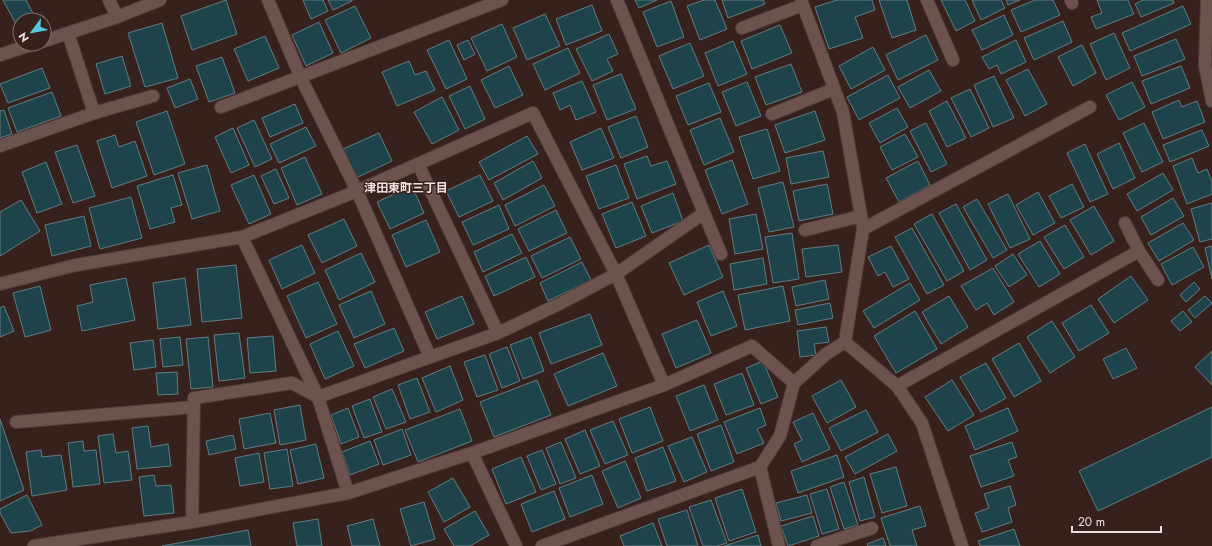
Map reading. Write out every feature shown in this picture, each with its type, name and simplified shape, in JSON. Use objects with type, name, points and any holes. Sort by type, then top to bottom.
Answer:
[{"type":"street","points":[[109,0],[117,17]]},
{"type":"street","points":[[52,38],[117,17],[160,0]]},
{"type":"street","points":[[268,0],[300,78],[357,191],[430,357]]},
{"type":"street","points":[[221,107],[502,0]]},
{"type":"street","points":[[617,0],[721,254]]},
{"type":"street","points":[[927,0],[953,60]]},
{"type":"street","points":[[1207,0],[1205,66],[1212,101]]},
{"type":"street","points":[[542,546],[560,543],[760,466],[780,436],[794,383],[826,354],[845,342],[863,229],[843,112],[802,3],[742,28]]},
{"type":"street","points":[[68,33],[94,113]]},
{"type":"street","points":[[0,55],[12,51]]},
{"type":"street","points":[[772,114],[834,89]]},
{"type":"street","points":[[0,146],[94,113],[153,96]]},
{"type":"street","points":[[863,229],[1090,108]]},
{"type":"street","points":[[0,284],[76,265],[242,237],[357,191],[533,113],[616,274],[664,385]]},
{"type":"street","points":[[418,164],[498,333]]},
{"type":"street","points":[[192,522],[194,398],[292,383],[318,397],[498,333],[559,304],[616,274],[704,213]]},
{"type":"street","points":[[805,230],[861,216]]},
{"type":"street","points":[[1125,223],[1139,251],[1158,280]]},
{"type":"street","points":[[242,237],[318,397],[348,492]]},
{"type":"street","points":[[897,386],[1139,251]]},
{"type":"street","points":[[845,342],[897,386],[922,423],[962,546]]},
{"type":"street","points":[[34,546],[192,522],[348,492],[472,453],[664,385],[752,346],[794,383]]},
{"type":"street","points":[[16,422],[194,407]]},
{"type":"street","points":[[472,453],[516,546]]},
{"type":"street","points":[[760,466],[779,546]]},
{"type":"street","points":[[817,546],[872,528]]},
{"type":"building","points":[[3,0],[26,0],[32,12],[12,12],[12,17]]},
{"type":"building","points":[[226,0],[237,34],[192,50],[181,16]]},
{"type":"building","points":[[303,0],[323,0],[328,11],[311,19]]},
{"type":"building","points":[[328,0],[352,0],[352,1],[333,10]]},
{"type":"building","points":[[635,0],[657,0],[639,8]]},
{"type":"building","points":[[704,0],[715,0],[727,29],[700,40],[687,6]]},
{"type":"building","points":[[722,0],[763,0],[765,4],[728,18]]},
{"type":"building","points":[[837,0],[872,0],[875,10],[855,17],[863,38],[829,49],[815,7]]},
{"type":"building","points":[[879,0],[907,0],[916,30],[892,38]]},
{"type":"building","points":[[941,0],[965,0],[975,21],[956,31]]},
{"type":"building","points":[[972,0],[1001,0],[1005,8],[981,20]]},
{"type":"building","points":[[1006,0],[1020,0],[1008,5]]},
{"type":"building","points":[[1035,0],[1053,0],[1060,15],[1021,32],[1011,10]]},
{"type":"building","points":[[1097,0],[1128,0],[1134,14],[1096,29],[1091,17],[1102,13]]},
{"type":"building","points":[[1143,0],[1173,0],[1174,3],[1141,17],[1135,4]]},
{"type":"building","points":[[671,1],[684,37],[657,47],[643,12]]},
{"type":"building","points":[[592,5],[602,31],[566,45],[556,19]]},
{"type":"building","points":[[355,6],[371,38],[341,53],[325,20]]},
{"type":"building","points":[[1183,6],[1191,24],[1130,51],[1122,33]]},
{"type":"building","points":[[545,14],[560,46],[527,60],[513,28]]},
{"type":"building","points":[[1004,15],[1013,35],[982,50],[972,30]]},
{"type":"building","points":[[1063,21],[1072,42],[1034,60],[1024,38]]},
{"type":"building","points":[[319,22],[333,53],[306,66],[292,35]]},
{"type":"building","points":[[162,23],[178,78],[145,87],[128,33]]},
{"type":"building","points":[[502,24],[517,57],[487,71],[471,38]]},
{"type":"building","points":[[780,25],[792,53],[752,69],[741,41]]},
{"type":"building","points":[[1114,33],[1130,68],[1106,80],[1090,44]]},
{"type":"building","points":[[609,34],[618,54],[607,59],[613,71],[592,81],[576,49]]},
{"type":"building","points":[[926,35],[938,60],[898,80],[886,55]]},
{"type":"building","points":[[265,36],[279,68],[248,81],[234,49]]},
{"type":"building","points":[[1176,39],[1185,59],[1142,76],[1134,56]]},
{"type":"building","points":[[449,40],[467,79],[446,89],[427,50]]},
{"type":"building","points":[[468,40],[475,54],[464,60],[457,45]]},
{"type":"building","points":[[1016,40],[1026,62],[1001,74],[997,65],[989,69],[982,57]]},
{"type":"building","points":[[733,41],[747,74],[718,86],[705,53]]},
{"type":"building","points":[[690,43],[704,76],[673,89],[659,56]]},
{"type":"building","points":[[1082,45],[1096,73],[1073,86],[1058,57]]},
{"type":"building","points":[[873,47],[885,70],[851,89],[839,66]]},
{"type":"building","points":[[568,48],[580,73],[545,90],[533,64]]},
{"type":"building","points":[[122,56],[131,86],[105,94],[96,64]]},
{"type":"building","points":[[222,57],[235,93],[209,102],[196,66]]},
{"type":"building","points":[[409,61],[415,75],[426,71],[435,90],[397,106],[382,72]]},
{"type":"building","points":[[791,64],[802,92],[766,105],[755,77]]},
{"type":"building","points":[[509,66],[523,95],[495,108],[481,80]]},
{"type":"building","points":[[1181,66],[1190,88],[1151,104],[1142,81]]},
{"type":"building","points":[[42,68],[50,88],[8,103],[0,84]]},
{"type":"building","points":[[1028,69],[1047,104],[1025,116],[1006,80]]},
{"type":"building","points":[[929,70],[941,91],[910,108],[898,87]]},
{"type":"building","points":[[621,74],[636,109],[607,120],[593,85]]},
{"type":"building","points":[[888,75],[900,98],[859,120],[847,97]]},
{"type":"building","points":[[994,76],[1014,118],[993,127],[974,85]]},
{"type":"building","points":[[190,79],[198,99],[175,108],[167,88]]},
{"type":"building","points":[[582,81],[596,112],[576,120],[570,105],[560,110],[553,93]]},
{"type":"building","points":[[747,82],[761,116],[736,126],[722,92]]},
{"type":"building","points":[[1132,82],[1145,107],[1119,120],[1106,95]]},
{"type":"building","points":[[709,83],[721,112],[688,125],[676,96]]},
{"type":"building","points":[[470,86],[485,119],[465,129],[449,96]]},
{"type":"building","points":[[970,89],[989,128],[971,137],[951,98]]},
{"type":"building","points":[[52,92],[61,116],[17,132],[8,108]]},
{"type":"building","points":[[442,97],[459,130],[432,144],[414,112]]},
{"type":"building","points":[[1179,100],[1182,107],[1197,101],[1205,122],[1163,139],[1152,112]]},
{"type":"building","points":[[947,101],[966,138],[947,147],[929,111]]},
{"type":"building","points":[[295,104],[303,123],[270,137],[262,118]]},
{"type":"building","points":[[897,108],[908,127],[880,143],[869,123]]},
{"type":"building","points":[[4,110],[12,134],[0,138],[0,111]]},
{"type":"building","points":[[167,111],[185,164],[154,175],[136,122]]},
{"type":"building","points":[[815,111],[825,140],[785,153],[775,125]]},
{"type":"building","points":[[636,116],[648,147],[621,158],[608,127]]},
{"type":"building","points":[[720,118],[734,152],[704,165],[690,130]]},
{"type":"building","points":[[254,120],[272,159],[255,167],[237,128]]},
{"type":"building","points":[[926,123],[947,164],[931,172],[910,131]]},
{"type":"building","points":[[1144,123],[1163,162],[1142,172],[1123,133]]},
{"type":"building","points":[[306,127],[316,146],[279,163],[270,144]]},
{"type":"building","points":[[233,128],[249,165],[231,173],[215,137]]},
{"type":"building","points":[[601,128],[614,158],[582,170],[570,142]]},
{"type":"building","points":[[767,129],[780,171],[753,179],[739,137]]},
{"type":"building","points":[[1202,130],[1209,146],[1170,162],[1163,145]]},
{"type":"building","points":[[379,133],[392,161],[356,178],[343,149]]},
{"type":"building","points":[[905,134],[918,157],[892,170],[880,147]]},
{"type":"building","points":[[115,135],[119,147],[135,141],[147,176],[112,188],[97,141]]},
{"type":"building","points":[[527,136],[538,154],[489,180],[479,162]]},
{"type":"building","points":[[1119,143],[1135,178],[1113,189],[1097,154]]},
{"type":"building","points":[[1085,144],[1108,194],[1090,202],[1067,153]]},
{"type":"building","points":[[77,145],[95,196],[73,203],[55,152]]},
{"type":"building","points":[[823,151],[829,177],[791,184],[786,158]]},
{"type":"building","points":[[647,156],[651,166],[667,161],[676,184],[637,199],[624,164]]},
{"type":"building","points":[[305,157],[322,194],[297,205],[281,168]]},
{"type":"building","points":[[1192,158],[1198,173],[1207,169],[1212,182],[1212,194],[1187,204],[1173,166]]},
{"type":"building","points":[[732,160],[748,204],[722,214],[705,170]]},
{"type":"building","points":[[533,161],[542,178],[503,200],[494,183]]},
{"type":"building","points":[[918,161],[930,185],[899,202],[886,178]]},
{"type":"building","points":[[46,162],[62,204],[37,213],[22,172]]},
{"type":"building","points":[[207,165],[220,211],[192,219],[178,173]]},
{"type":"building","points":[[616,165],[629,198],[599,209],[586,176]]},
{"type":"building","points":[[276,169],[289,198],[274,204],[261,176]]},
{"type":"building","points":[[1163,173],[1173,190],[1137,211],[1127,194]]},
{"type":"building","points":[[173,175],[182,205],[171,208],[175,222],[150,229],[137,186]]},
{"type":"building","points":[[254,175],[271,214],[249,224],[231,185]]},
{"type":"building","points":[[480,175],[493,201],[459,217],[446,191]]},
{"type":"building","points":[[783,182],[794,227],[769,232],[758,188]]},
{"type":"building","points":[[827,184],[833,214],[799,221],[793,191]]},
{"type":"building","points":[[1072,184],[1084,207],[1061,218],[1049,196]]},
{"type":"building","points":[[544,185],[555,206],[515,226],[505,205]]},
{"type":"building","points":[[412,186],[424,213],[390,229],[377,202]]},
{"type":"building","points":[[1038,192],[1055,223],[1033,235],[1016,205]]},
{"type":"building","points":[[673,193],[683,221],[652,233],[641,206]]},
{"type":"building","points":[[1008,194],[1030,239],[1010,248],[988,204]]},
{"type":"building","points":[[131,197],[142,238],[100,249],[89,208]]},
{"type":"building","points":[[1173,198],[1184,216],[1151,235],[1141,217]]},
{"type":"building","points":[[977,199],[1007,250],[993,258],[963,207]]},
{"type":"building","points":[[21,200],[40,231],[0,256],[0,212]]},
{"type":"building","points":[[632,202],[646,236],[616,248],[602,214]]},
{"type":"building","points":[[1212,203],[1212,239],[1200,242],[1191,209]]},
{"type":"building","points":[[956,204],[987,260],[970,270],[939,213]]},
{"type":"building","points":[[499,205],[509,229],[473,245],[462,222]]},
{"type":"building","points":[[1094,206],[1114,241],[1091,255],[1070,220]]},
{"type":"building","points":[[556,210],[567,233],[529,251],[518,229]]},
{"type":"building","points":[[756,214],[763,249],[735,254],[729,219]]},
{"type":"building","points":[[932,214],[964,271],[947,281],[914,224]]},
{"type":"building","points":[[84,216],[91,246],[52,256],[45,225]]},
{"type":"building","points":[[344,219],[357,246],[322,263],[308,235]]},
{"type":"building","points":[[426,220],[440,252],[406,267],[392,235]]},
{"type":"building","points":[[1183,223],[1194,240],[1159,261],[1148,243]]},
{"type":"building","points":[[1065,225],[1084,257],[1064,269],[1044,237]]},
{"type":"building","points":[[912,228],[944,285],[927,294],[895,237]]},
{"type":"building","points":[[792,233],[799,279],[773,283],[765,237]]},
{"type":"building","points":[[512,234],[522,253],[483,272],[474,252]]},
{"type":"building","points":[[570,237],[581,259],[542,278],[531,256]]},
{"type":"building","points":[[1040,241],[1060,274],[1039,287],[1018,254]]},
{"type":"building","points":[[302,245],[315,273],[282,289],[269,260]]},
{"type":"building","points":[[709,245],[723,277],[684,295],[669,263]]},
{"type":"building","points":[[838,245],[842,272],[806,277],[802,249]]},
{"type":"building","points":[[891,246],[909,279],[893,287],[885,272],[878,276],[868,257]]},
{"type":"building","points":[[1212,246],[1212,279],[1205,248]]},
{"type":"building","points":[[1193,247],[1204,267],[1172,285],[1161,264]]},
{"type":"building","points":[[361,253],[375,282],[339,300],[325,270]]},
{"type":"building","points":[[1013,254],[1027,275],[1009,287],[995,266]]},
{"type":"building","points":[[526,257],[535,277],[494,296],[485,276]]},
{"type":"building","points":[[763,258],[767,284],[734,290],[730,264]]},
{"type":"building","points":[[582,262],[591,280],[548,301],[540,283]]},
{"type":"building","points":[[236,265],[242,318],[202,322],[197,269]]},
{"type":"building","points":[[993,268],[1014,302],[994,315],[987,303],[976,310],[961,286]]},
{"type":"building","points":[[1131,276],[1148,300],[1114,323],[1098,299]]},
{"type":"building","points":[[126,278],[135,320],[82,331],[77,306],[93,302],[90,285]]},
{"type":"building","points":[[185,278],[191,325],[158,329],[153,283]]},
{"type":"building","points":[[825,280],[829,299],[796,306],[792,287]]},
{"type":"building","points":[[318,282],[337,324],[306,338],[287,296]]},
{"type":"building","points":[[1194,282],[1200,289],[1186,302],[1180,295]]},
{"type":"building","points":[[910,283],[920,300],[874,328],[863,311]]},
{"type":"building","points":[[40,286],[51,330],[25,337],[13,293]]},
{"type":"building","points":[[783,286],[790,321],[745,330],[738,295]]},
{"type":"building","points":[[371,291],[385,324],[354,338],[339,305]]},
{"type":"building","points":[[723,291],[737,326],[711,336],[697,302]]},
{"type":"building","points":[[462,296],[474,324],[437,339],[425,312]]},
{"type":"building","points":[[949,296],[968,327],[941,344],[922,312]]},
{"type":"building","points":[[1205,296],[1212,303],[1195,318],[1188,310]]},
{"type":"building","points":[[830,303],[833,318],[798,325],[795,310]]},
{"type":"building","points":[[1091,305],[1109,333],[1079,351],[1062,323]]},
{"type":"building","points":[[4,306],[14,331],[0,337],[0,308]]},
{"type":"building","points":[[915,311],[937,349],[896,373],[874,336]]},
{"type":"building","points":[[1183,311],[1192,322],[1180,331],[1171,321]]},
{"type":"building","points":[[590,314],[602,345],[551,364],[539,333]]},
{"type":"building","points":[[697,320],[711,353],[676,368],[662,334]]},
{"type":"building","points":[[1052,321],[1075,357],[1050,373],[1027,337]]},
{"type":"building","points":[[826,327],[829,342],[814,344],[816,355],[800,357],[797,331]]},
{"type":"building","points":[[394,328],[404,351],[365,368],[354,344]]},
{"type":"building","points":[[338,331],[354,366],[325,379],[310,344]]},
{"type":"building","points":[[239,333],[245,378],[219,381],[214,335]]},
{"type":"building","points":[[273,336],[276,371],[250,373],[247,338]]},
{"type":"building","points":[[180,337],[183,365],[163,367],[160,339]]},
{"type":"building","points":[[208,337],[213,387],[191,389],[186,339]]},
{"type":"building","points":[[531,337],[544,371],[523,379],[510,345]]},
{"type":"building","points":[[153,340],[156,367],[134,370],[130,343]]},
{"type":"building","points":[[1019,343],[1041,381],[1014,397],[992,359]]},
{"type":"building","points":[[507,347],[520,381],[502,388],[489,354]]},
{"type":"building","points":[[1126,348],[1137,368],[1113,379],[1103,359]]},
{"type":"building","points":[[1212,351],[1212,385],[1195,367]]},
{"type":"building","points":[[603,353],[617,386],[568,406],[554,374]]},
{"type":"building","points":[[485,355],[498,390],[477,397],[464,362]]},
{"type":"building","points":[[763,361],[778,397],[761,404],[746,368]]},
{"type":"building","points":[[986,363],[1006,398],[981,412],[960,377]]},
{"type":"building","points":[[450,366],[463,400],[436,412],[422,378]]},
{"type":"building","points":[[177,372],[178,394],[158,395],[156,373]]},
{"type":"building","points":[[742,373],[754,405],[726,415],[714,384]]},
{"type":"building","points":[[417,378],[430,412],[410,419],[398,385]]},
{"type":"building","points":[[537,380],[551,415],[494,437],[480,402]]},
{"type":"building","points":[[841,380],[856,407],[827,423],[812,396]]},
{"type":"building","points":[[952,380],[974,415],[948,431],[925,397]]},
{"type":"building","points":[[704,385],[718,420],[690,431],[676,396]]},
{"type":"building","points":[[392,389],[406,422],[386,429],[373,397]]},
{"type":"building","points":[[370,399],[382,432],[364,438],[352,406]]},
{"type":"building","points":[[300,405],[306,440],[280,445],[274,410]]},
{"type":"building","points":[[650,407],[663,441],[632,453],[619,419]]},
{"type":"building","points":[[1212,407],[1212,457],[1098,511],[1079,471]]},
{"type":"building","points":[[348,408],[359,437],[341,444],[331,415]]},
{"type":"building","points":[[760,408],[766,425],[757,429],[764,443],[737,454],[724,422]]},
{"type":"building","points":[[1008,408],[1018,431],[975,450],[965,426]]},
{"type":"building","points":[[460,409],[472,441],[418,462],[405,430]]},
{"type":"building","points":[[866,410],[878,432],[841,451],[829,428]]},
{"type":"building","points":[[270,413],[276,443],[244,449],[239,419]]},
{"type":"building","points":[[813,413],[830,449],[802,462],[794,444],[802,440],[793,422]]},
{"type":"building","points":[[0,419],[24,490],[0,501]]},
{"type":"building","points":[[613,421],[628,455],[605,464],[590,430]]},
{"type":"building","points":[[721,425],[734,462],[711,471],[697,434]]},
{"type":"building","points":[[148,426],[151,447],[168,444],[171,466],[137,469],[132,428]]},
{"type":"building","points":[[402,429],[411,455],[383,465],[374,440]]},
{"type":"building","points":[[585,430],[600,466],[580,474],[565,439]]},
{"type":"building","points":[[113,434],[116,453],[128,451],[132,480],[104,483],[98,436]]},
{"type":"building","points":[[888,434],[897,451],[855,474],[845,457]]},
{"type":"building","points":[[233,435],[236,449],[209,455],[206,441]]},
{"type":"building","points":[[692,437],[707,472],[684,482],[668,446]]},
{"type":"building","points":[[83,441],[84,451],[96,450],[100,484],[73,487],[68,443]]},
{"type":"building","points":[[370,441],[379,464],[350,475],[342,452]]},
{"type":"building","points":[[561,442],[576,478],[560,484],[546,448]]},
{"type":"building","points":[[1012,442],[1017,457],[1008,460],[1014,476],[981,487],[970,456]]},
{"type":"building","points":[[316,444],[324,478],[298,484],[290,450]]},
{"type":"building","points":[[663,447],[676,481],[647,491],[635,458]]},
{"type":"building","points":[[287,449],[293,486],[270,489],[264,453]]},
{"type":"building","points":[[41,450],[42,457],[61,455],[67,490],[32,496],[26,452]]},
{"type":"building","points":[[542,450],[556,484],[541,490],[527,456]]},
{"type":"building","points":[[259,453],[264,482],[240,486],[235,458]]},
{"type":"building","points":[[837,455],[844,477],[798,493],[791,471]]},
{"type":"building","points":[[521,457],[536,492],[506,504],[492,469]]},
{"type":"building","points":[[625,461],[641,498],[618,508],[602,471]]},
{"type":"building","points":[[896,467],[907,506],[882,513],[870,474]]},
{"type":"building","points":[[154,475],[156,486],[171,485],[174,513],[144,516],[139,477]]},
{"type":"building","points":[[592,475],[603,504],[570,517],[559,488]]},
{"type":"building","points":[[864,477],[875,517],[860,521],[849,482]]},
{"type":"building","points":[[453,478],[470,507],[444,522],[428,492]]},
{"type":"building","points":[[844,482],[858,525],[844,529],[830,487]]},
{"type":"building","points":[[1010,486],[1016,505],[1008,508],[1012,522],[982,532],[975,513],[989,508],[984,494]]},
{"type":"building","points":[[742,489],[756,532],[729,541],[715,498]]},
{"type":"building","points":[[827,489],[839,529],[822,534],[810,494]]},
{"type":"building","points":[[554,491],[565,519],[532,532],[521,504]]},
{"type":"building","points":[[27,495],[42,525],[30,531],[11,533],[0,513],[0,509]]},
{"type":"building","points":[[807,495],[812,513],[781,521],[776,503]]},
{"type":"building","points":[[711,500],[727,543],[717,546],[703,546],[689,507]]},
{"type":"building","points":[[424,502],[435,539],[411,546],[400,509]]},
{"type":"building","points":[[920,506],[926,526],[912,530],[917,546],[890,546],[881,518]]},
{"type":"building","points":[[687,510],[698,546],[667,546],[658,519]]},
{"type":"building","points":[[475,511],[489,535],[470,546],[454,546],[444,529]]},
{"type":"building","points":[[813,516],[819,536],[788,546],[781,526]]},
{"type":"building","points":[[318,519],[322,546],[297,546],[293,523]]},
{"type":"building","points":[[373,519],[380,546],[352,546],[347,526]]},
{"type":"building","points":[[653,523],[662,546],[624,546],[620,536]]},
{"type":"building","points":[[1014,529],[1020,546],[980,546],[978,541]]},
{"type":"building","points":[[248,530],[251,546],[162,546]]},
{"type":"building","points":[[758,535],[761,546],[724,546]]},
{"type":"building","points":[[883,538],[886,546],[868,546],[867,544]]},
{"type":"district","name":"津田東町三丁目","points":[[406,188]]}]
